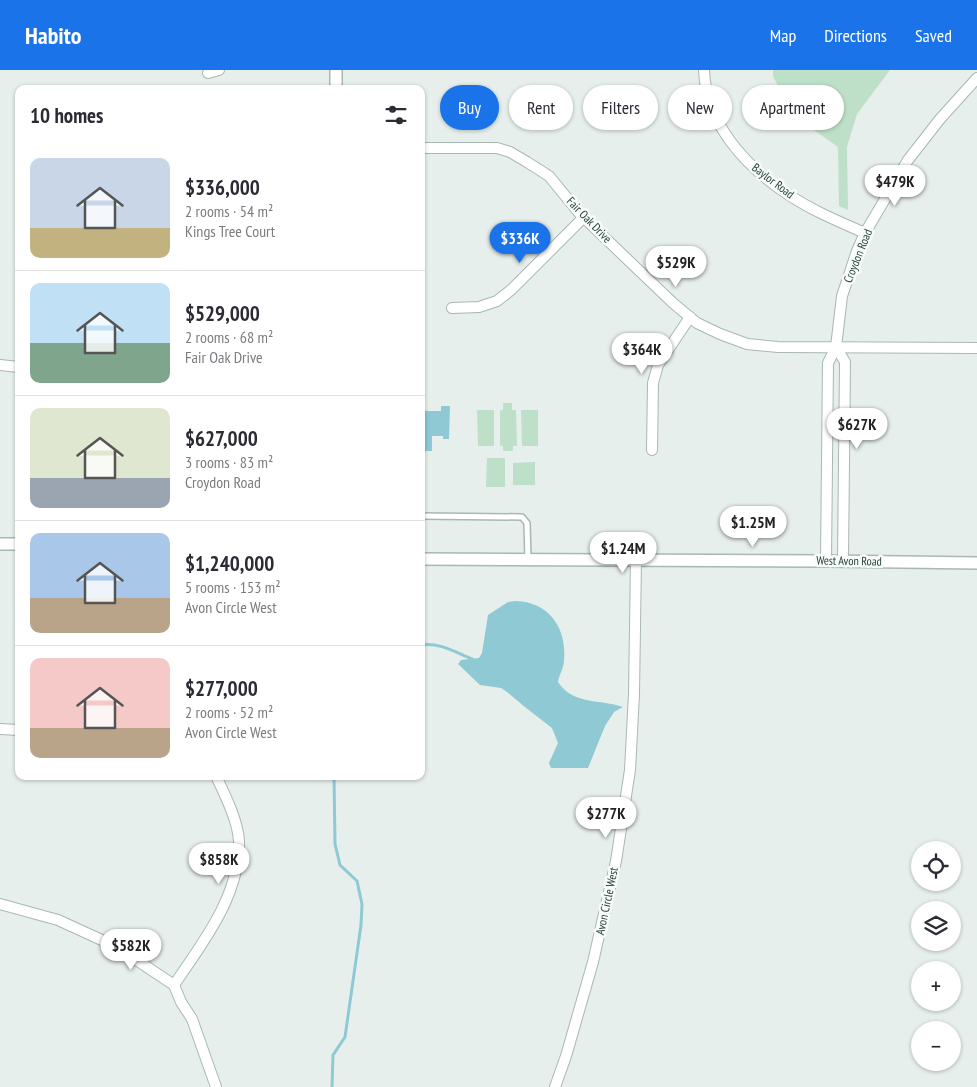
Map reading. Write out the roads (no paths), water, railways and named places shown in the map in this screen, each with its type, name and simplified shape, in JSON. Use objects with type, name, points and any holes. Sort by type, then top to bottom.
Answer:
[{"type":"street","points":[[208,72],[219,70]]},
{"type":"street","points":[[336,70],[336,85]]},
{"type":"street","name":"Baylor Road","points":[[704,70],[708,98],[720,128],[756,171],[790,196],[865,233]]},
{"type":"street","name":"Croydon Road","points":[[826,561],[828,363],[836,347],[842,296],[865,233],[908,160],[940,119],[977,78]]},
{"type":"street","name":"Fair Oak Drive","points":[[425,148],[477,147],[497,148],[510,152],[549,176],[584,217],[697,323],[747,344],[778,347],[977,348]]},
{"type":"street","points":[[452,308],[479,307],[498,301],[584,217]]},
{"type":"street","points":[[652,450],[653,383],[658,365],[690,317]]},
{"type":"street","name":"Croydon Road","points":[[836,347],[845,362],[843,561]]},
{"type":"street","points":[[0,544],[15,544]]},
{"type":"street","name":"West Avon Road","points":[[425,559],[977,563]]},
{"type":"street","name":"Avon Circle West","points":[[555,1087],[566,1056],[593,962],[616,861],[630,770],[634,694],[636,560]]},
{"type":"street","points":[[0,729],[15,730]]},
{"type":"street","points":[[174,985],[214,925],[228,896],[237,866],[239,840],[227,800],[218,780]]},
{"type":"street","points":[[0,904],[58,920],[108,943],[174,985],[181,1002],[192,1019],[216,1087]]},
{"type":"lane","points":[[425,516],[522,516],[527,523],[528,560]]},
{"type":"water","points":[[441,406],[450,406],[449,439],[443,439],[443,436],[432,436],[432,451],[425,451],[425,411],[441,411]]},
{"type":"water","points":[[516,601],[538,606],[554,619],[559,628],[564,648],[564,660],[558,682],[564,689],[579,698],[623,707],[614,712],[605,726],[588,768],[551,768],[549,763],[558,743],[552,728],[501,688],[480,685],[458,664],[461,660],[479,658],[482,653],[488,615],[508,602]]},
{"type":"waterway","points":[[425,644],[441,646],[472,659]]},
{"type":"waterway","points":[[332,1087],[333,1055],[345,1037],[361,925],[362,904],[357,881],[340,865],[335,844],[334,780]]}]
